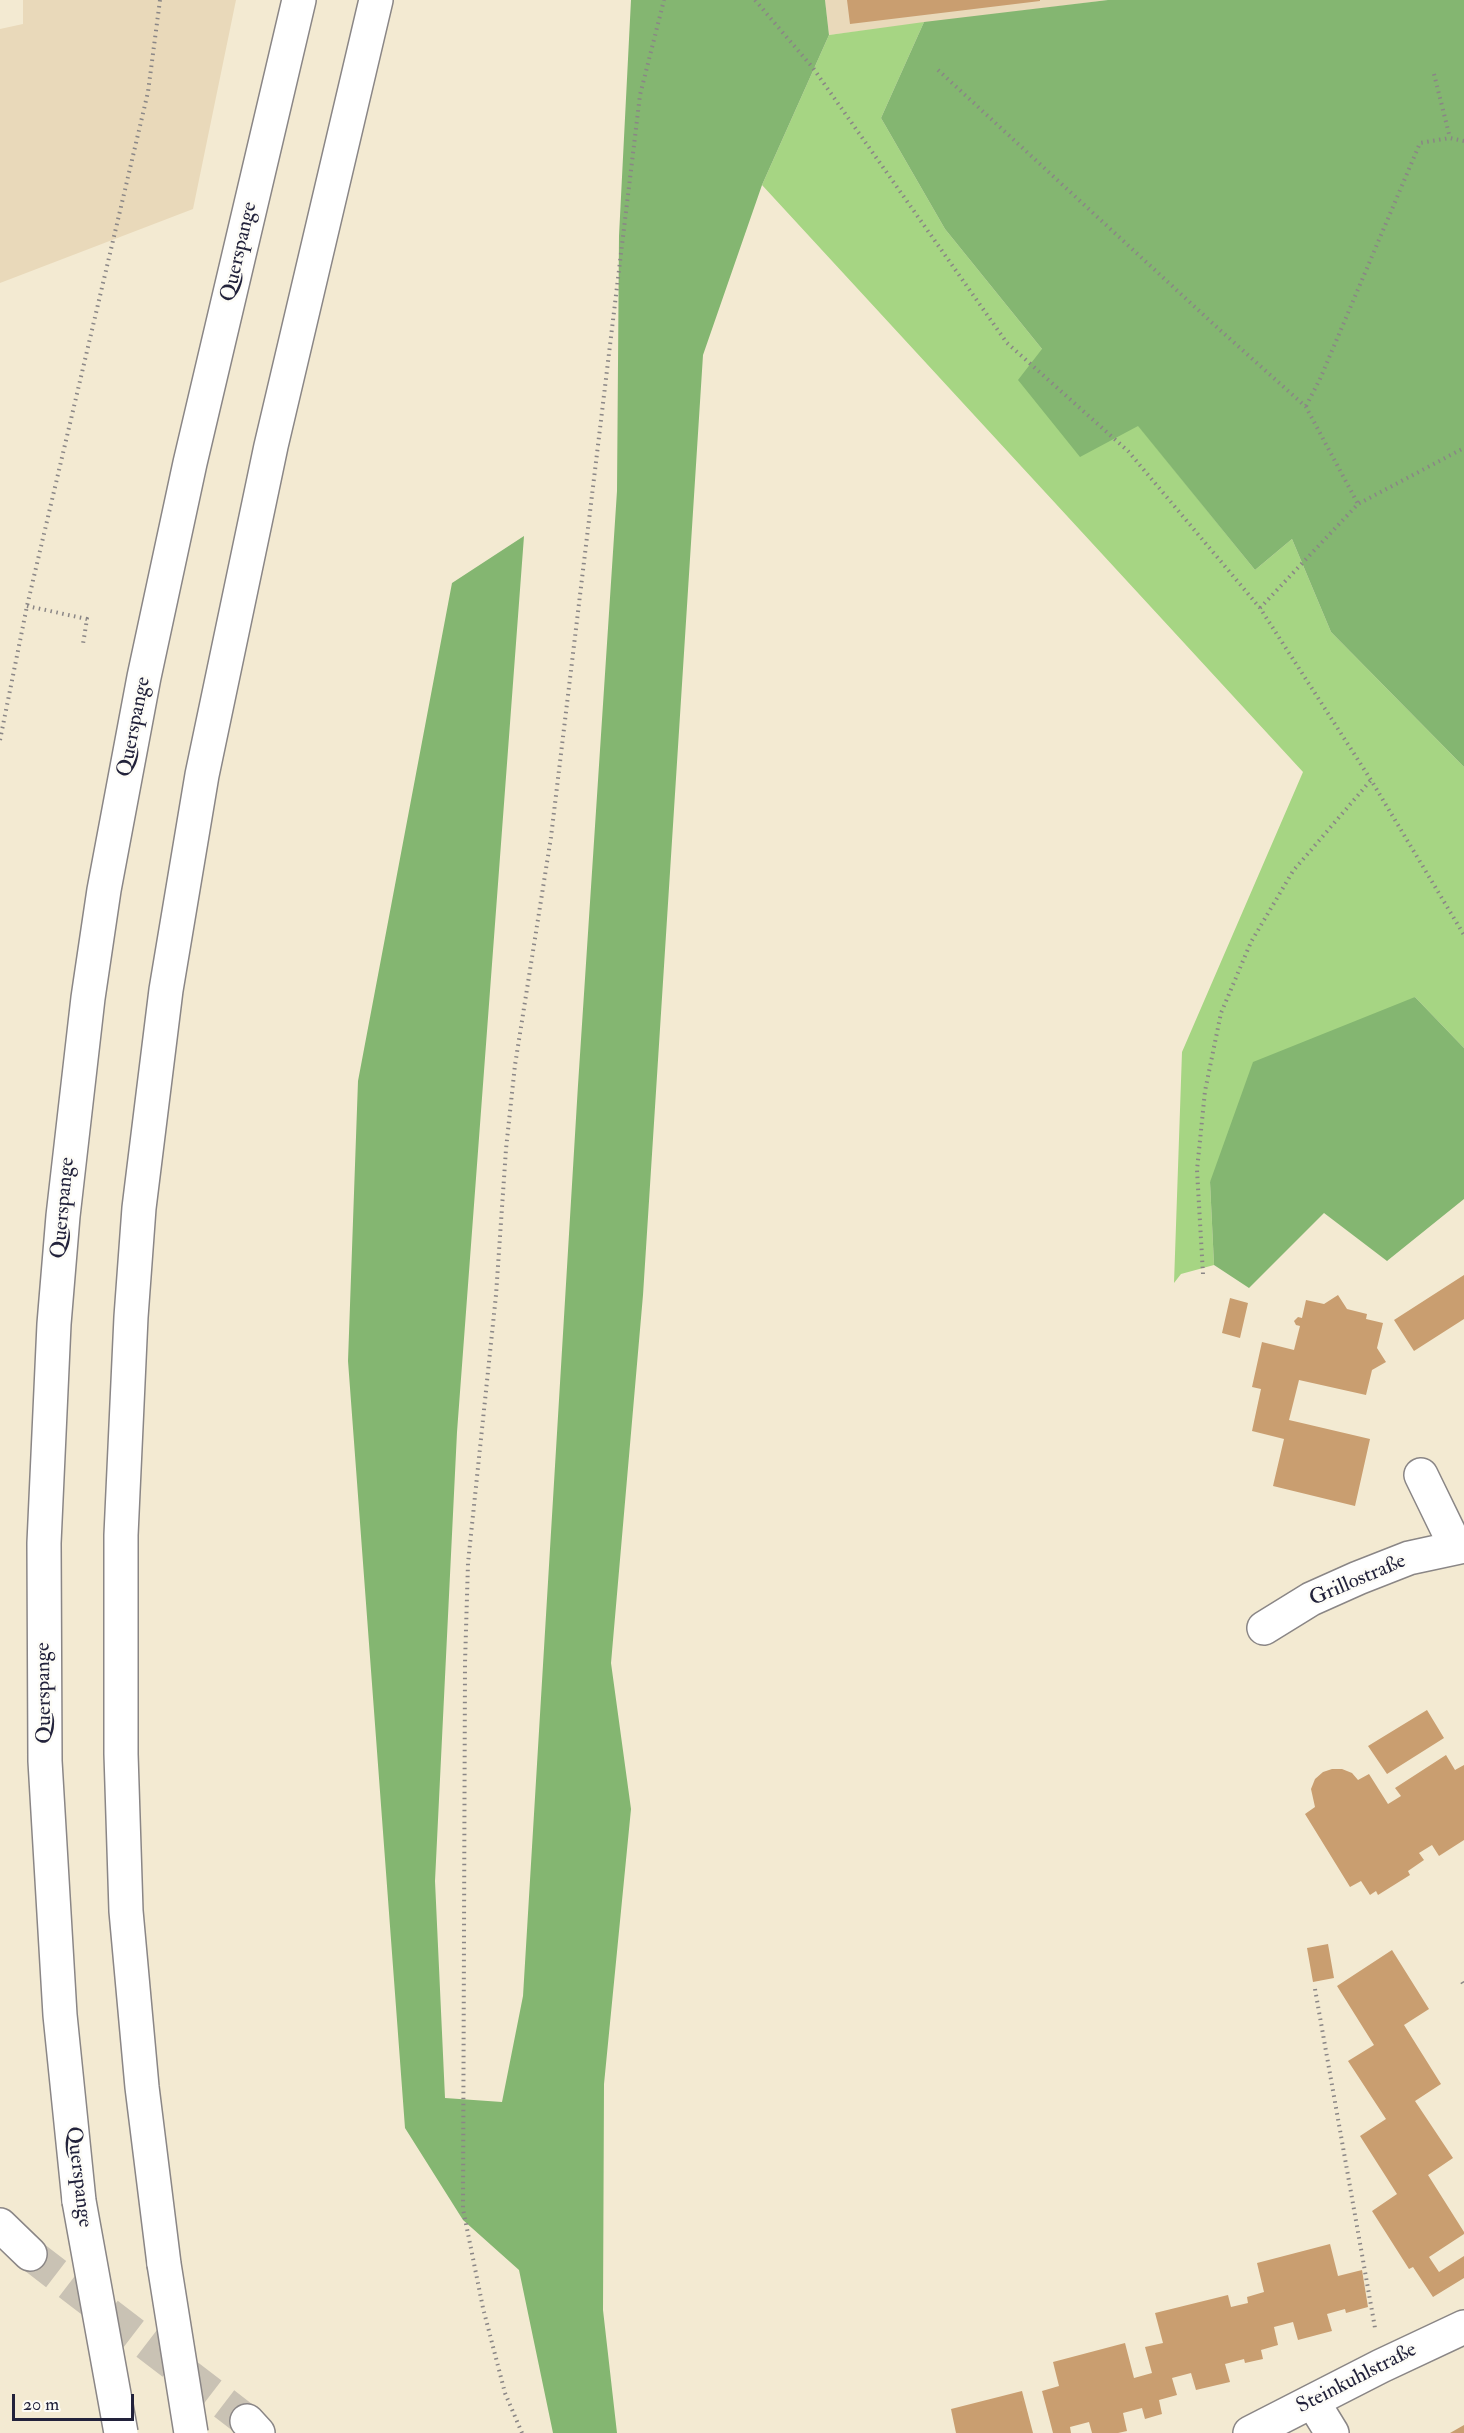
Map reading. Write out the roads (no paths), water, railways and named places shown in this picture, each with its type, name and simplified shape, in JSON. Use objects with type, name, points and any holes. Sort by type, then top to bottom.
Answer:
[{"type":"main road","name":"Querspange","points":[[121,2433],[79,2201],[60,2015],[45,1761],[44,1544],[54,1324],[64,1205],[85,1020],[104,890],[146,666],[298,0]]},
{"type":"main road","points":[[191,2433],[164,2264],[142,2087],[126,1911],[121,1754],[121,1535],[130,1328],[139,1208],[166,990],[204,764],[271,446],[376,0]]},
{"type":"main road","name":"Grillostraße","points":[[1264,1628],[1311,1599],[1359,1578],[1409,1558],[1460,1546],[1421,1475]]},
{"type":"main road","points":[[0,2224],[30,2254],[0,2237]]},
{"type":"main road","name":"Steinkuhlstraße","points":[[1250,2433],[1381,2366],[1464,2328]]},
{"type":"main road","points":[[1313,2402],[1332,2433]]},
{"type":"tunnel","points":[[30,2254],[247,2421]]}]
